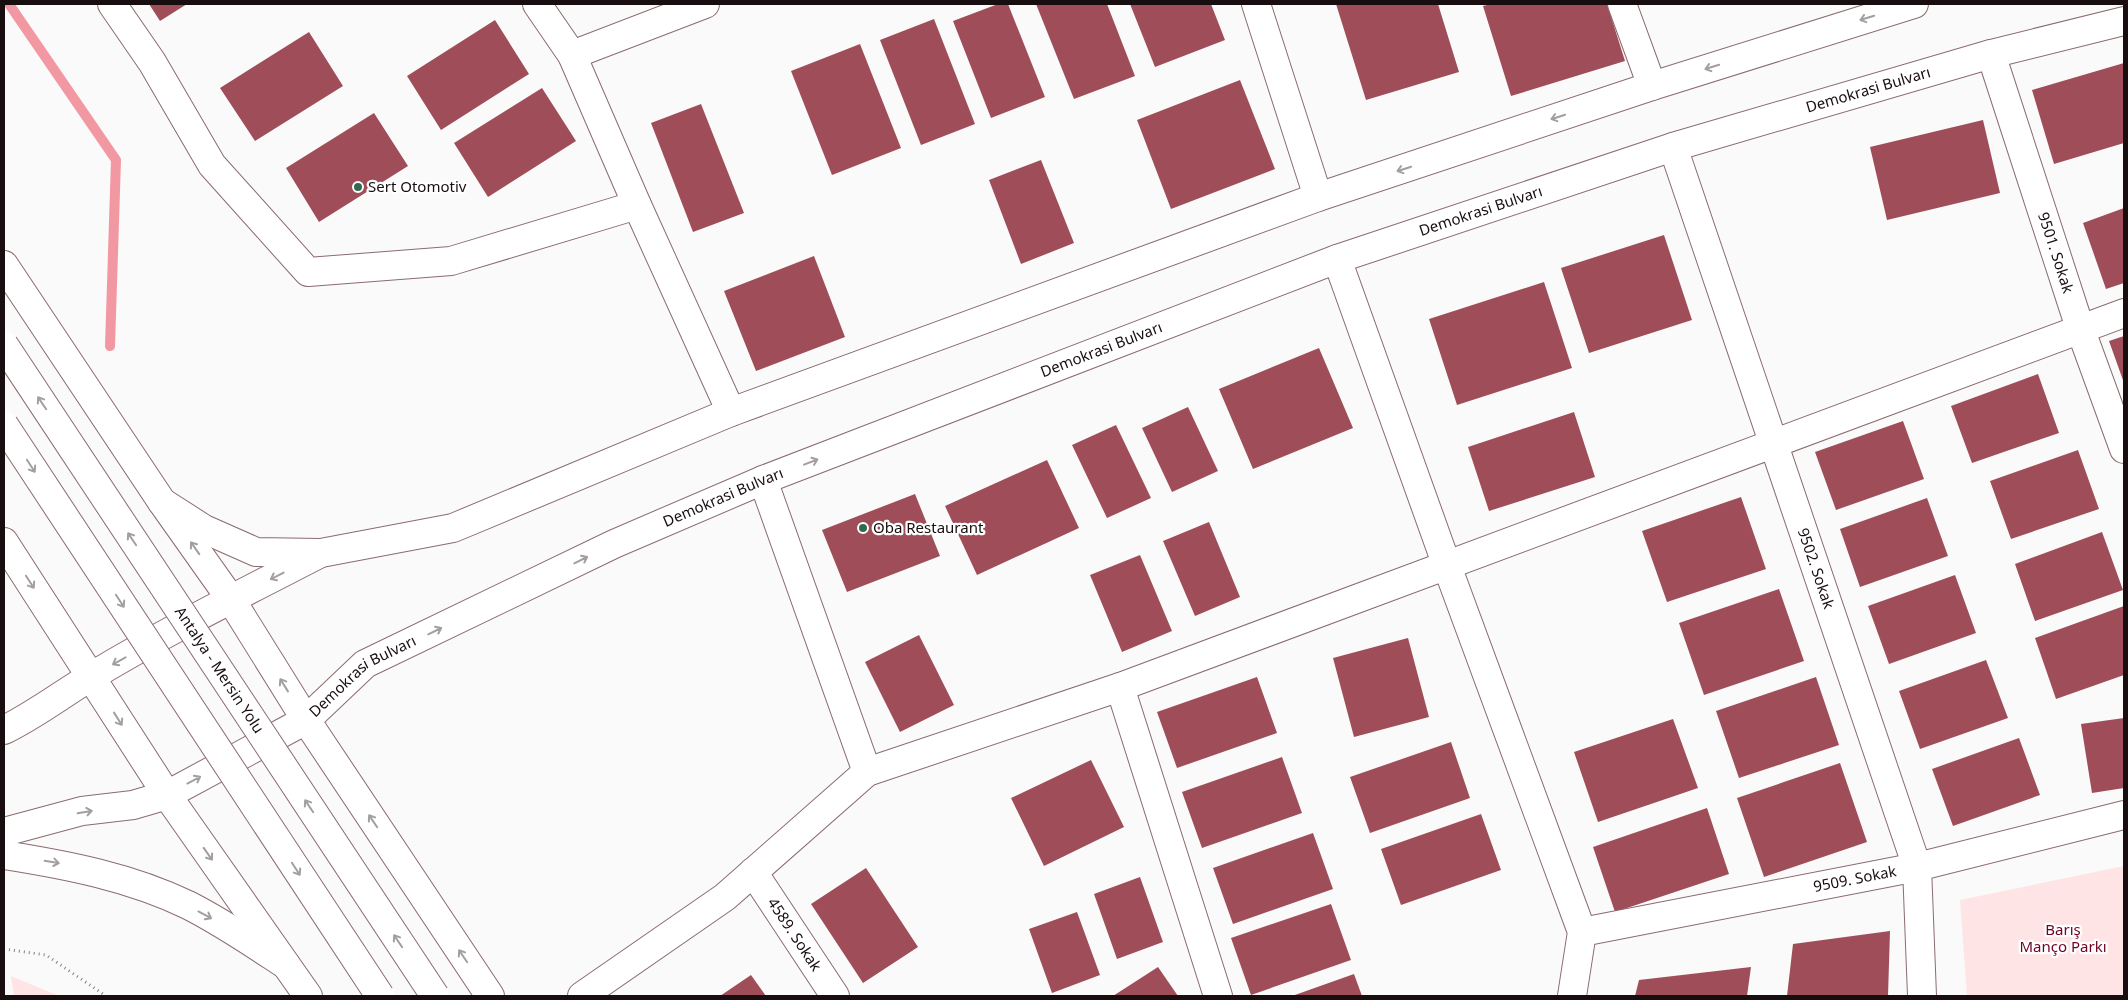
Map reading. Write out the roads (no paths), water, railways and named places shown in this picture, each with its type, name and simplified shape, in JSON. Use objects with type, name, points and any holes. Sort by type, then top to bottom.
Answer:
[{"type":"main road","points":[[112,4],[152,62],[212,165],[308,272],[451,261],[637,205]]},
{"type":"main road","points":[[537,4],[572,55],[637,205],[731,412]]},
{"type":"main road","points":[[572,55],[705,4]]},
{"type":"main road","points":[[1256,4],[1318,197]]},
{"type":"main road","points":[[1622,4],[1652,86]]},
{"type":"main road","points":[[162,502],[204,529],[256,552],[321,553],[453,528],[731,412],[1318,197],[1652,86],[1914,4]]},
{"type":"main road","name":"Demokrasi Bulvarı","points":[[4,832],[82,812],[133,805],[167,795],[306,720],[366,664],[614,544],[763,480],[1337,259],[1673,147],[1991,54],[2124,21]]},
{"type":"main road","name":"9501. Sokak","points":[[1991,54],[2080,328],[2124,449]]},
{"type":"main road","name":"9502. Sokak","points":[[1673,147],[1917,867],[1922,996]]},
{"type":"main road","points":[[1337,259],[1447,566],[1582,932],[1572,996]]},
{"type":"main road","points":[[4,265],[162,502],[230,598],[306,720],[490,996]]},
{"type":"main road","points":[[582,996],[725,897],[867,772],[1120,688],[2124,313]]},
{"type":"main road","name":"Antalya - Mersin Yolu","points":[[4,345],[435,996]]},
{"type":"main road","points":[[4,425],[380,996]]},
{"type":"main road","points":[[763,480],[867,772]]},
{"type":"main road","points":[[4,542],[167,795],[308,996]]},
{"type":"main road","points":[[4,730],[21,722],[92,676],[230,598],[321,553]]},
{"type":"main road","points":[[1120,688],[1218,996]]},
{"type":"main road","name":"9509. Sokak","points":[[1582,932],[1917,867],[2124,814]]},
{"type":"main road","points":[[4,854],[63,864],[112,876],[159,893],[214,920],[286,965]]},
{"type":"main road","name":"4589. Sokak","points":[[753,872],[835,996]]},
{"type":"waterway","points":[[9,4],[116,160],[110,346]]},
{"type":"place","name":"Sert Otomotiv","points":[[358,187]]},
{"type":"place","name":"Oba Restaurant","points":[[863,528]]},
{"type":"park label","name":"Barış Manço Parkı","points":[[2063,938]]}]
